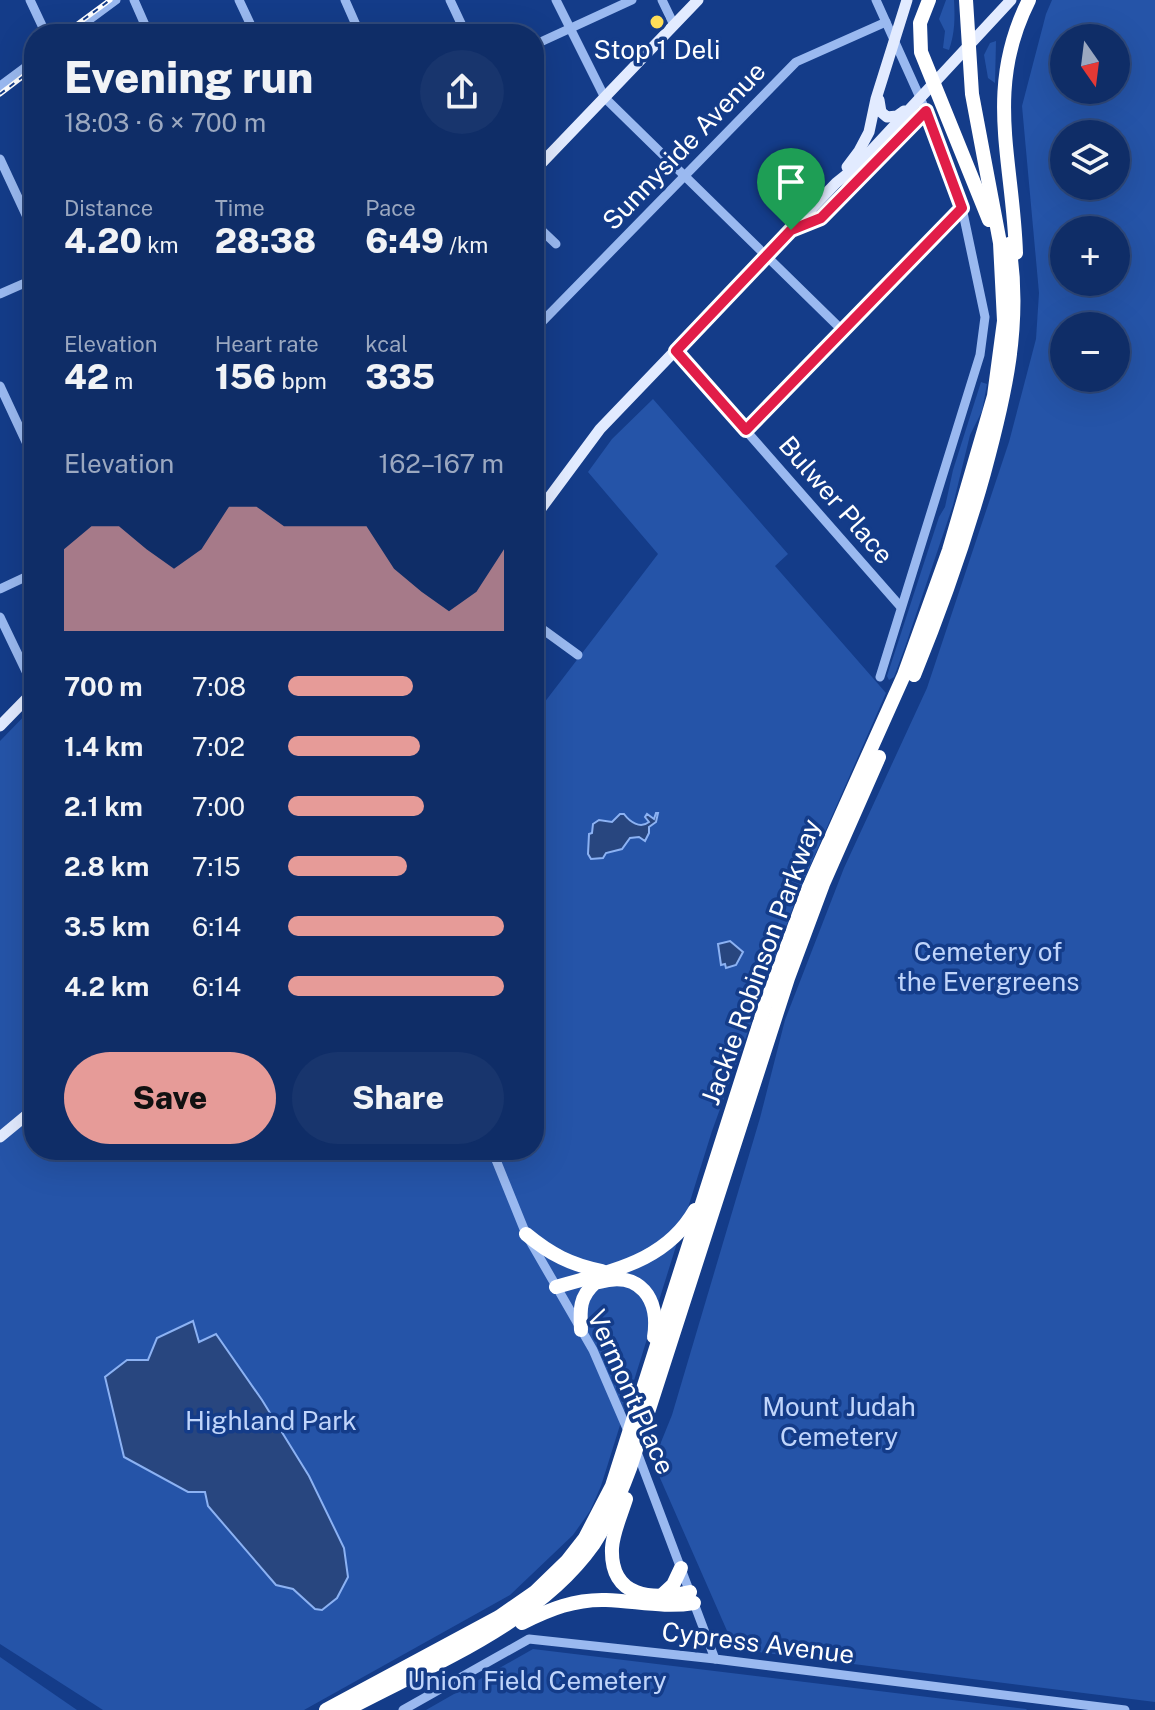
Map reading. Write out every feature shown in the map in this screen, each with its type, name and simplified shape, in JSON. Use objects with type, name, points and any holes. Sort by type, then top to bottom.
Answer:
[{"type":"highway","points":[[929,0],[920,23],[921,52],[986,213],[1008,278]]},
{"type":"highway","name":"Jackie Robinson Parkway","points":[[346,1710],[518,1617],[564,1579],[601,1533],[626,1465],[638,1408],[765,1006],[809,887],[904,675],[949,550],[997,380],[1008,278],[972,94],[966,0]]},
{"type":"highway","name":"Jackie Robinson Parkway","points":[[326,1710],[486,1624],[535,1592],[567,1561],[593,1526],[645,1423],[788,978],[823,884],[916,671],[971,519],[1010,370],[1014,326],[982,102],[975,43],[975,0]]},
{"type":"highway","points":[[1008,278],[1017,250],[1003,117],[1003,87],[1010,46],[1029,0]]},
{"type":"highway","points":[[558,1290],[641,1261],[669,1243],[686,1224],[709,1186]]},
{"type":"highway","points":[[526,1234],[566,1262],[606,1272]]},
{"type":"highway","points":[[558,1290],[614,1278],[631,1281],[641,1287],[652,1301],[656,1323],[648,1377]]},
{"type":"highway","points":[[581,1330],[581,1304],[588,1289],[595,1283]]},
{"type":"highway","points":[[626,1465],[628,1493],[613,1541],[613,1559],[619,1577],[629,1588],[646,1597],[692,1597]]},
{"type":"highway","points":[[660,1598],[673,1585],[681,1568]]},
{"type":"highway","points":[[452,1653],[500,1635],[552,1608],[574,1602],[603,1599],[666,1606],[692,1597]]},
{"type":"main road","points":[[544,161],[698,0]]},
{"type":"main road","points":[[836,183],[866,138],[888,60],[892,23],[907,0]]},
{"type":"main road","points":[[544,505],[600,429],[836,183],[856,167],[1011,0]]},
{"type":"main road","points":[[882,82],[879,106],[882,114],[893,117],[909,107]]},
{"type":"main road","points":[[0,726],[24,700]]},
{"type":"main road","points":[[0,1137],[24,1117]]},
{"type":"street","points":[[30,0],[41,24]]},
{"type":"street","points":[[84,24],[116,0]]},
{"type":"street","points":[[134,0],[145,24]]},
{"type":"street","points":[[239,0],[250,24]]},
{"type":"street","points":[[345,0],[356,24]]},
{"type":"street","points":[[450,0],[461,24]]},
{"type":"street","points":[[556,0],[605,98],[843,331]]},
{"type":"street","points":[[544,41],[632,0]]},
{"type":"street","points":[[662,0],[674,25]]},
{"type":"street","points":[[876,0],[892,23],[902,57],[962,208],[985,317],[980,355],[880,677]]},
{"type":"street","name":"Sunnyside Avenue","points":[[544,319],[796,62],[892,23]]},
{"type":"street","points":[[0,86],[24,68]]},
{"type":"street","points":[[791,230],[821,218],[926,111]]},
{"type":"street","points":[[0,159],[24,211]]},
{"type":"street","points":[[746,430],[962,208]]},
{"type":"street","points":[[544,233],[556,244]]},
{"type":"street","points":[[0,294],[24,283]]},
{"type":"street","name":"Bulwer Place","points":[[676,351],[900,606]]},
{"type":"street","points":[[0,386],[24,438]]},
{"type":"street","points":[[0,589],[24,578]]},
{"type":"street","points":[[0,617],[24,668]]},
{"type":"street","points":[[544,630],[578,655]]},
{"type":"street","name":"Vermont Place","points":[[496,1160],[526,1234],[601,1367],[623,1417],[715,1659]]},
{"type":"street","name":"Cypress Avenue","points":[[403,1710],[529,1639],[1125,1710]]},
{"type":"green space","points":[[946,0],[954,0],[954,25],[949,50],[943,48],[945,31],[939,19]]},
{"type":"green space","name":"Cemetery of the Evergreens","points":[[1052,0],[1155,0],[1155,1702],[735,1649],[653,1462],[672,1415],[760,1118],[785,1020],[844,868],[927,688],[1009,442],[1036,339],[1039,293],[1022,106]]},
{"type":"green space","points":[[996,41],[995,83],[988,78],[984,55],[990,43]]},
{"type":"green space","points":[[981,382],[987,384],[982,411],[970,435],[953,505],[905,647],[894,677],[889,680],[887,676],[939,517],[945,507],[953,470]]},
{"type":"green space","name":"Highland Park","points":[[653,399],[788,554],[775,566],[886,693],[799,891],[712,1131],[601,1486],[590,1511],[573,1535],[510,1595],[304,1710],[103,1710],[0,1644],[0,741],[24,716],[24,1160],[544,1160],[544,703],[658,554],[588,472],[612,439]]},
{"type":"green space","name":"Union Field Cemetery","points":[[533,1649],[1026,1709],[1027,1710],[426,1710]]},
{"type":"green space","points":[[0,1657],[77,1710],[0,1710]]},
{"type":"shaded area","points":[[656,813],[656,822],[649,827],[645,841],[639,837],[630,838],[622,849],[606,853],[603,858],[591,859],[588,854],[589,834],[592,833],[593,824],[599,820],[612,822],[624,814],[632,822],[642,825],[649,822],[645,817],[647,814],[654,819]]},
{"type":"shaded area","points":[[730,941],[743,952],[736,965],[726,968],[725,964],[721,965],[718,944]]},
{"type":"shaded area","points":[[193,1321],[199,1342],[216,1334],[262,1400],[309,1476],[344,1548],[348,1577],[337,1598],[322,1610],[315,1609],[293,1589],[276,1585],[208,1506],[205,1492],[188,1492],[124,1457],[105,1377],[127,1360],[148,1360],[157,1338]]},
{"type":"railway","points":[[78,24],[110,0]]},
{"type":"railway","points":[[0,94],[24,76]]},
{"type":"place","name":"Stop 1 Deli","points":[[657,22]]},
{"type":"route","points":[[926,111],[962,208],[746,430],[676,351],[791,230],[821,218],[926,111]]},
{"type":"park label","name":"Mount Judah Cemetery","points":[[839,1422]]}]
